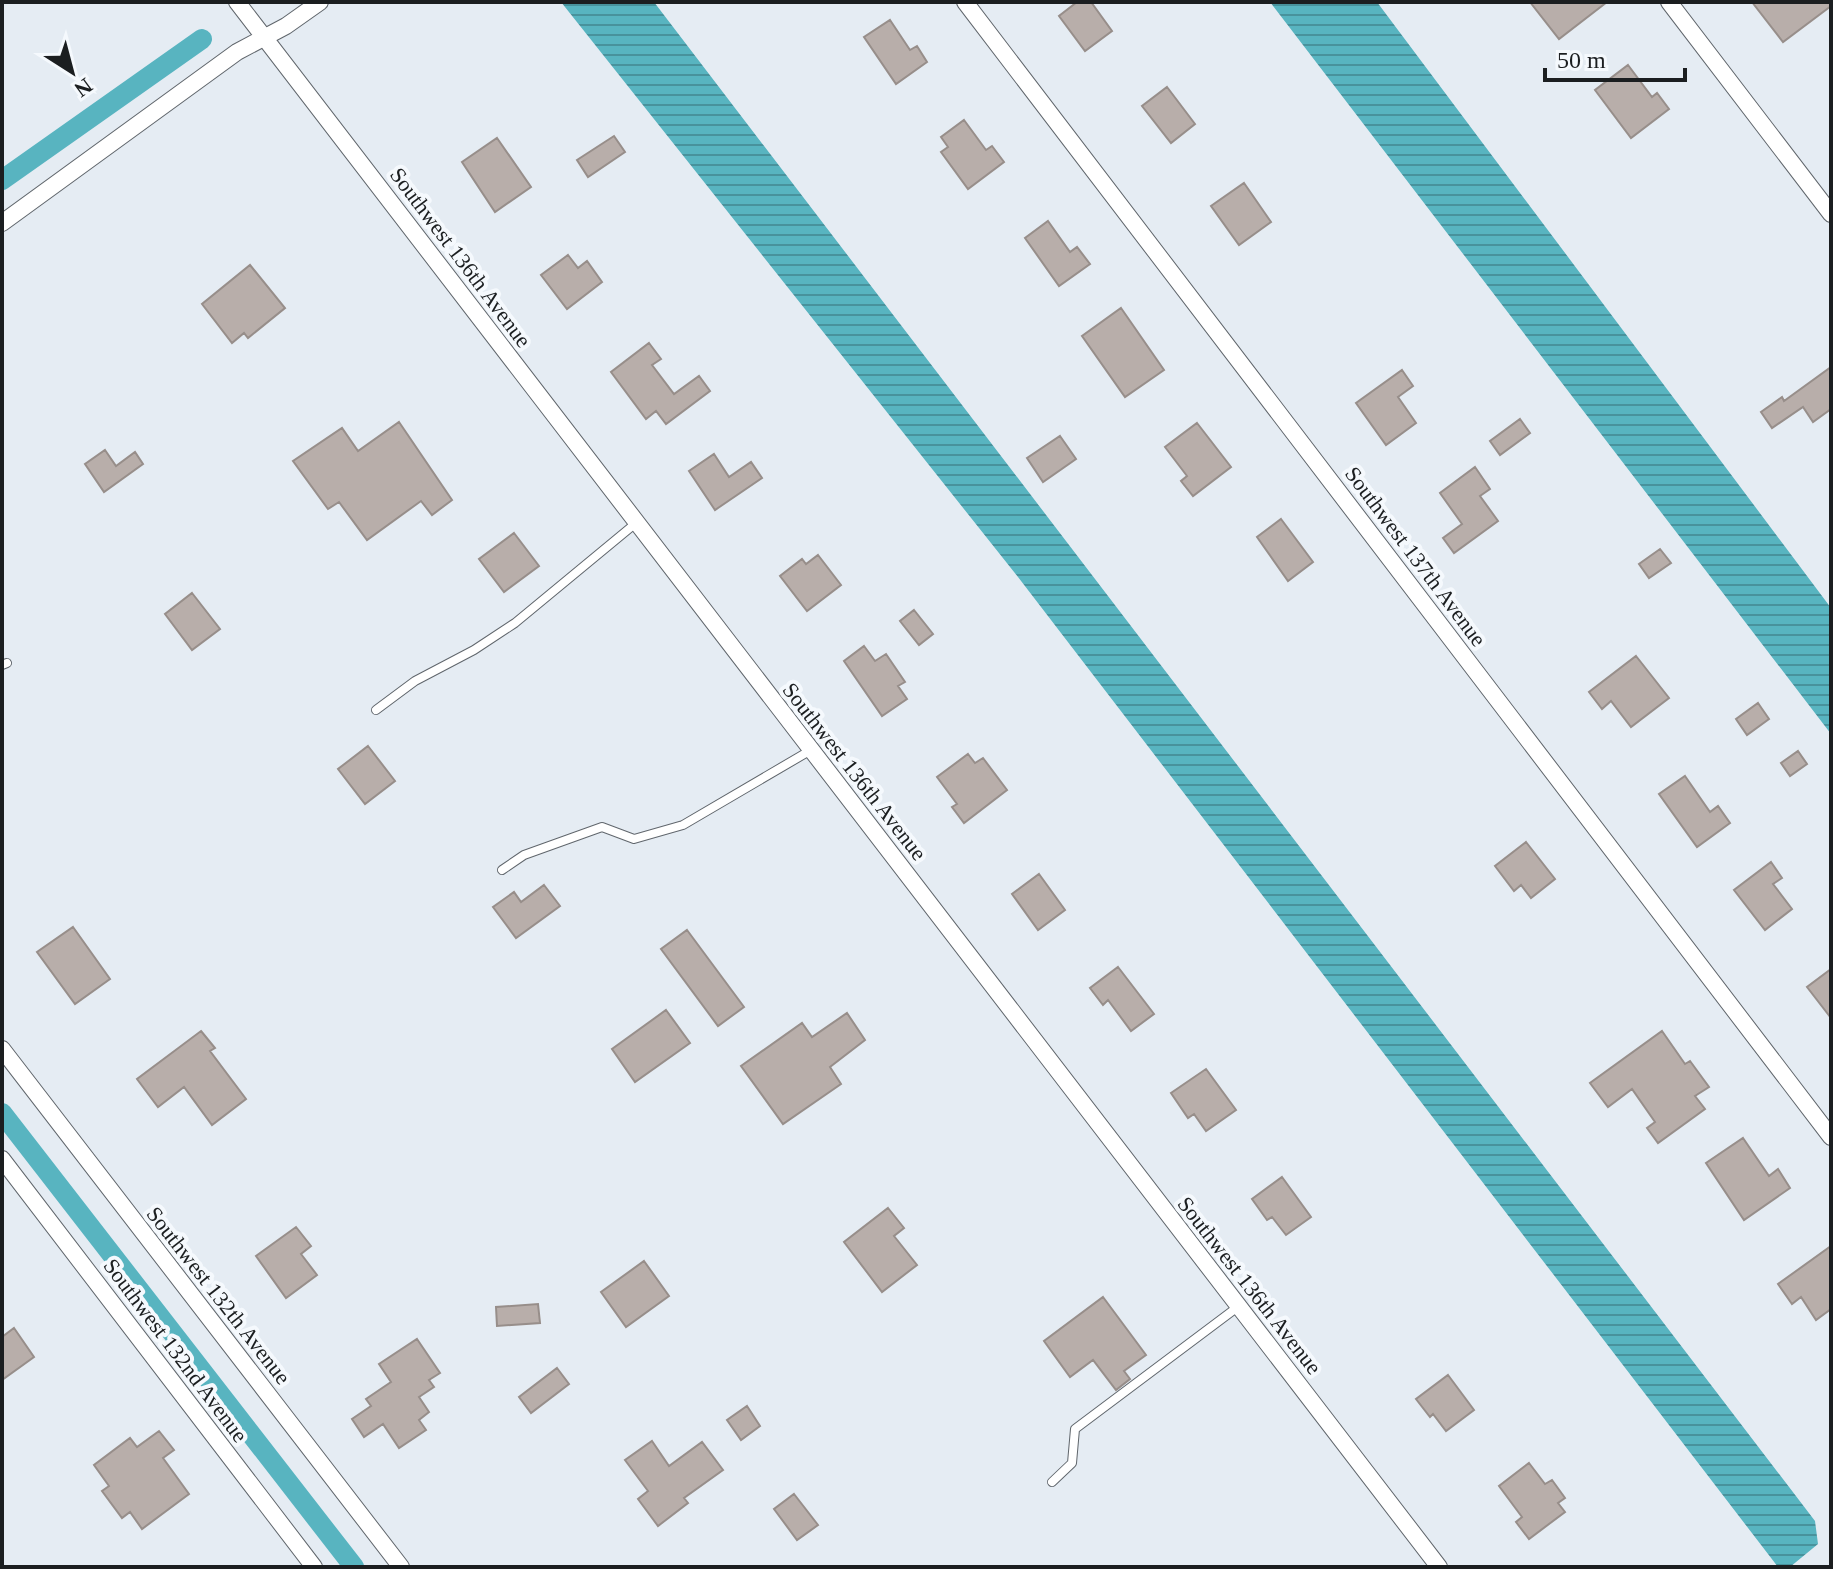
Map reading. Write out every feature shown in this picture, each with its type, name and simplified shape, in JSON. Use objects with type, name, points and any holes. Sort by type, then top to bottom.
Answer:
[{"type":"street","name":"Southwest 136th Avenue","points":[[237,2],[1439,1567]]},
{"type":"street","points":[[2,223],[237,52],[265,38],[320,2]]},
{"type":"street","name":"Southwest 137th Avenue","points":[[965,2],[1831,1137]]},
{"type":"street","points":[[1669,2],[1831,214]]},
{"type":"street","name":"Southwest 132th Avenue","points":[[2,1049],[401,1567]]},
{"type":"street","name":"Southwest 132nd Avenue","points":[[2,1159],[314,1567]]},
{"type":"lane","points":[[376,710],[415,681],[474,650],[515,623],[637,522]]},
{"type":"lane","points":[[502,870],[524,855],[602,827],[634,839],[683,825],[811,750]]},
{"type":"lane","points":[[1052,1482],[1072,1463],[1075,1429],[1239,1306]]},
{"type":"water","points":[[561,2],[654,2],[1815,1521],[1818,1544],[1790,1567],[1778,1567],[1018,577]]},
{"type":"water","points":[[1270,2],[1377,2],[1831,608],[1831,734]]},
{"type":"building","points":[[1077,2],[1091,2],[1112,31],[1085,51],[1059,16]]},
{"type":"building","points":[[1530,2],[1607,2],[1559,39]]},
{"type":"building","points":[[1752,2],[1831,2],[1831,6],[1783,42]]},
{"type":"building","points":[[890,20],[910,50],[917,46],[927,62],[896,84],[864,37]]},
{"type":"building","points":[[1628,65],[1652,97],[1657,93],[1669,109],[1631,138],[1595,90]]},
{"type":"building","points":[[1167,87],[1195,124],[1171,143],[1142,106]]},
{"type":"building","points":[[964,120],[986,150],[992,146],[1004,162],[968,189],[941,152],[948,147],[941,137]]},
{"type":"building","points":[[614,136],[625,152],[588,177],[577,160]]},
{"type":"building","points":[[497,138],[531,187],[495,212],[462,162]]},
{"type":"building","points":[[1244,183],[1271,222],[1239,245],[1211,206]]},
{"type":"building","points":[[1048,221],[1070,252],[1077,247],[1090,264],[1059,286],[1025,238]]},
{"type":"building","points":[[568,255],[578,268],[587,261],[602,282],[567,309],[541,275]]},
{"type":"building","points":[[250,265],[285,308],[248,338],[244,333],[232,343],[202,304]]},
{"type":"building","points":[[1121,308],[1164,370],[1125,397],[1082,336]]},
{"type":"building","points":[[649,343],[661,359],[652,365],[674,394],[699,376],[710,391],[666,424],[656,411],[646,419],[611,372]]},
{"type":"building","points":[[1831,367],[1831,409],[1813,422],[1803,407],[1772,428],[1761,412],[1782,397],[1784,401]]},
{"type":"building","points":[[1402,370],[1413,386],[1398,397],[1416,423],[1386,445],[1356,403]]},
{"type":"building","points":[[1520,419],[1530,433],[1500,455],[1490,441]]},
{"type":"building","points":[[399,422],[452,500],[432,515],[421,501],[367,540],[339,502],[328,509],[293,461],[342,428],[358,451]]},
{"type":"building","points":[[1197,423],[1231,467],[1193,496],[1181,481],[1187,476],[1165,447]]},
{"type":"building","points":[[1060,436],[1076,459],[1043,482],[1027,458]]},
{"type":"building","points":[[105,450],[116,466],[135,452],[143,464],[104,492],[85,464]]},
{"type":"building","points":[[714,454],[729,477],[751,462],[762,478],[715,510],[689,471]]},
{"type":"building","points":[[1475,467],[1490,489],[1480,496],[1498,521],[1454,553],[1443,538],[1462,524],[1440,493]]},
{"type":"building","points":[[1281,519],[1313,562],[1288,581],[1257,537]]},
{"type":"building","points":[[514,533],[539,566],[504,592],[479,559]]},
{"type":"building","points":[[1660,549],[1671,563],[1649,578],[1639,564]]},
{"type":"building","points":[[818,555],[841,585],[807,611],[780,576],[802,559],[806,564]]},
{"type":"building","points":[[192,593],[220,629],[192,650],[165,614]]},
{"type":"building","points":[[914,610],[933,634],[919,645],[900,621]]},
{"type":"building","points":[[864,646],[875,661],[886,654],[905,682],[898,686],[907,699],[882,716],[844,661]]},
{"type":"building","points":[[1636,656],[1669,698],[1631,727],[1611,701],[1602,709],[1589,692]]},
{"type":"building","points":[[1758,703],[1769,719],[1747,735],[1736,719]]},
{"type":"building","points":[[368,746],[395,781],[365,804],[338,769]]},
{"type":"building","points":[[1798,751],[1807,764],[1790,776],[1781,763]]},
{"type":"building","points":[[968,754],[975,763],[983,758],[1007,790],[964,823],[952,807],[957,804],[937,777]]},
{"type":"building","points":[[1685,776],[1710,812],[1718,806],[1730,823],[1697,847],[1659,794]]},
{"type":"building","points":[[1526,842],[1555,879],[1531,898],[1521,885],[1514,891],[1495,866]]},
{"type":"building","points":[[1771,862],[1782,878],[1773,884],[1792,909],[1765,930],[1734,890]]},
{"type":"building","points":[[1039,874],[1065,910],[1038,930],[1012,894]]},
{"type":"building","points":[[544,885],[560,906],[516,938],[493,907],[514,892],[521,902]]},
{"type":"building","points":[[73,927],[110,979],[75,1004],[37,952]]},
{"type":"building","points":[[687,930],[744,1007],[718,1026],[661,949]]},
{"type":"building","points":[[1118,967],[1154,1014],[1131,1031],[1108,1000],[1103,1005],[1090,988]]},
{"type":"building","points":[[1831,969],[1831,1018],[1807,987]]},
{"type":"building","points":[[666,1010],[690,1043],[635,1082],[612,1049]]},
{"type":"building","points":[[847,1013],[865,1040],[830,1067],[841,1084],[783,1124],[741,1066],[802,1023],[812,1037]]},
{"type":"building","points":[[201,1031],[215,1048],[210,1051],[246,1099],[212,1125],[184,1087],[158,1107],[137,1079]]},
{"type":"building","points":[[1662,1031],[1685,1064],[1690,1061],[1709,1087],[1695,1096],[1705,1109],[1658,1143],[1647,1128],[1655,1122],[1632,1089],[1608,1107],[1590,1083]]},
{"type":"building","points":[[1206,1069],[1236,1110],[1206,1131],[1194,1114],[1188,1118],[1171,1093]]},
{"type":"building","points":[[1743,1138],[1769,1176],[1778,1169],[1790,1188],[1744,1220],[1706,1163]]},
{"type":"building","points":[[1282,1177],[1311,1217],[1286,1235],[1272,1217],[1267,1220],[1252,1199]]},
{"type":"building","points":[[888,1208],[904,1228],[894,1236],[917,1265],[882,1292],[844,1242]]},
{"type":"building","points":[[296,1227],[311,1246],[301,1254],[317,1275],[286,1298],[256,1256]]},
{"type":"building","points":[[1831,1246],[1831,1309],[1816,1320],[1801,1297],[1792,1304],[1778,1284]]},
{"type":"building","points":[[644,1261],[669,1296],[626,1327],[601,1292]]},
{"type":"building","points":[[1103,1297],[1146,1355],[1124,1371],[1130,1379],[1116,1390],[1093,1360],[1070,1377],[1044,1341]]},
{"type":"building","points":[[538,1304],[540,1323],[497,1326],[496,1307]]},
{"type":"building","points":[[14,1328],[34,1357],[2,1380],[2,1337]]},
{"type":"building","points":[[417,1339],[440,1373],[429,1380],[434,1387],[419,1397],[429,1412],[419,1420],[426,1430],[399,1448],[383,1424],[364,1437],[352,1419],[371,1406],[366,1399],[391,1382],[379,1364]]},
{"type":"building","points":[[557,1368],[569,1384],[531,1413],[519,1397]]},
{"type":"building","points":[[1448,1375],[1474,1410],[1446,1431],[1416,1399]]},
{"type":"building","points":[[747,1406],[760,1426],[741,1440],[727,1420]]},
{"type":"building","points":[[159,1431],[174,1450],[163,1458],[189,1494],[142,1529],[130,1512],[122,1518],[102,1491],[109,1486],[94,1465],[130,1438],[137,1447]]},
{"type":"building","points":[[652,1441],[669,1466],[702,1442],[723,1470],[684,1498],[688,1503],[658,1526],[638,1499],[648,1491],[625,1460]]},
{"type":"building","points":[[1529,1463],[1545,1484],[1552,1480],[1565,1498],[1558,1503],[1565,1512],[1529,1539],[1516,1522],[1522,1517],[1499,1486]]},
{"type":"building","points":[[794,1494],[818,1525],[797,1540],[774,1509]]},
{"type":"waterway","points":[[2,180],[202,39]]},
{"type":"waterway","points":[[2,1113],[354,1567]]}]
